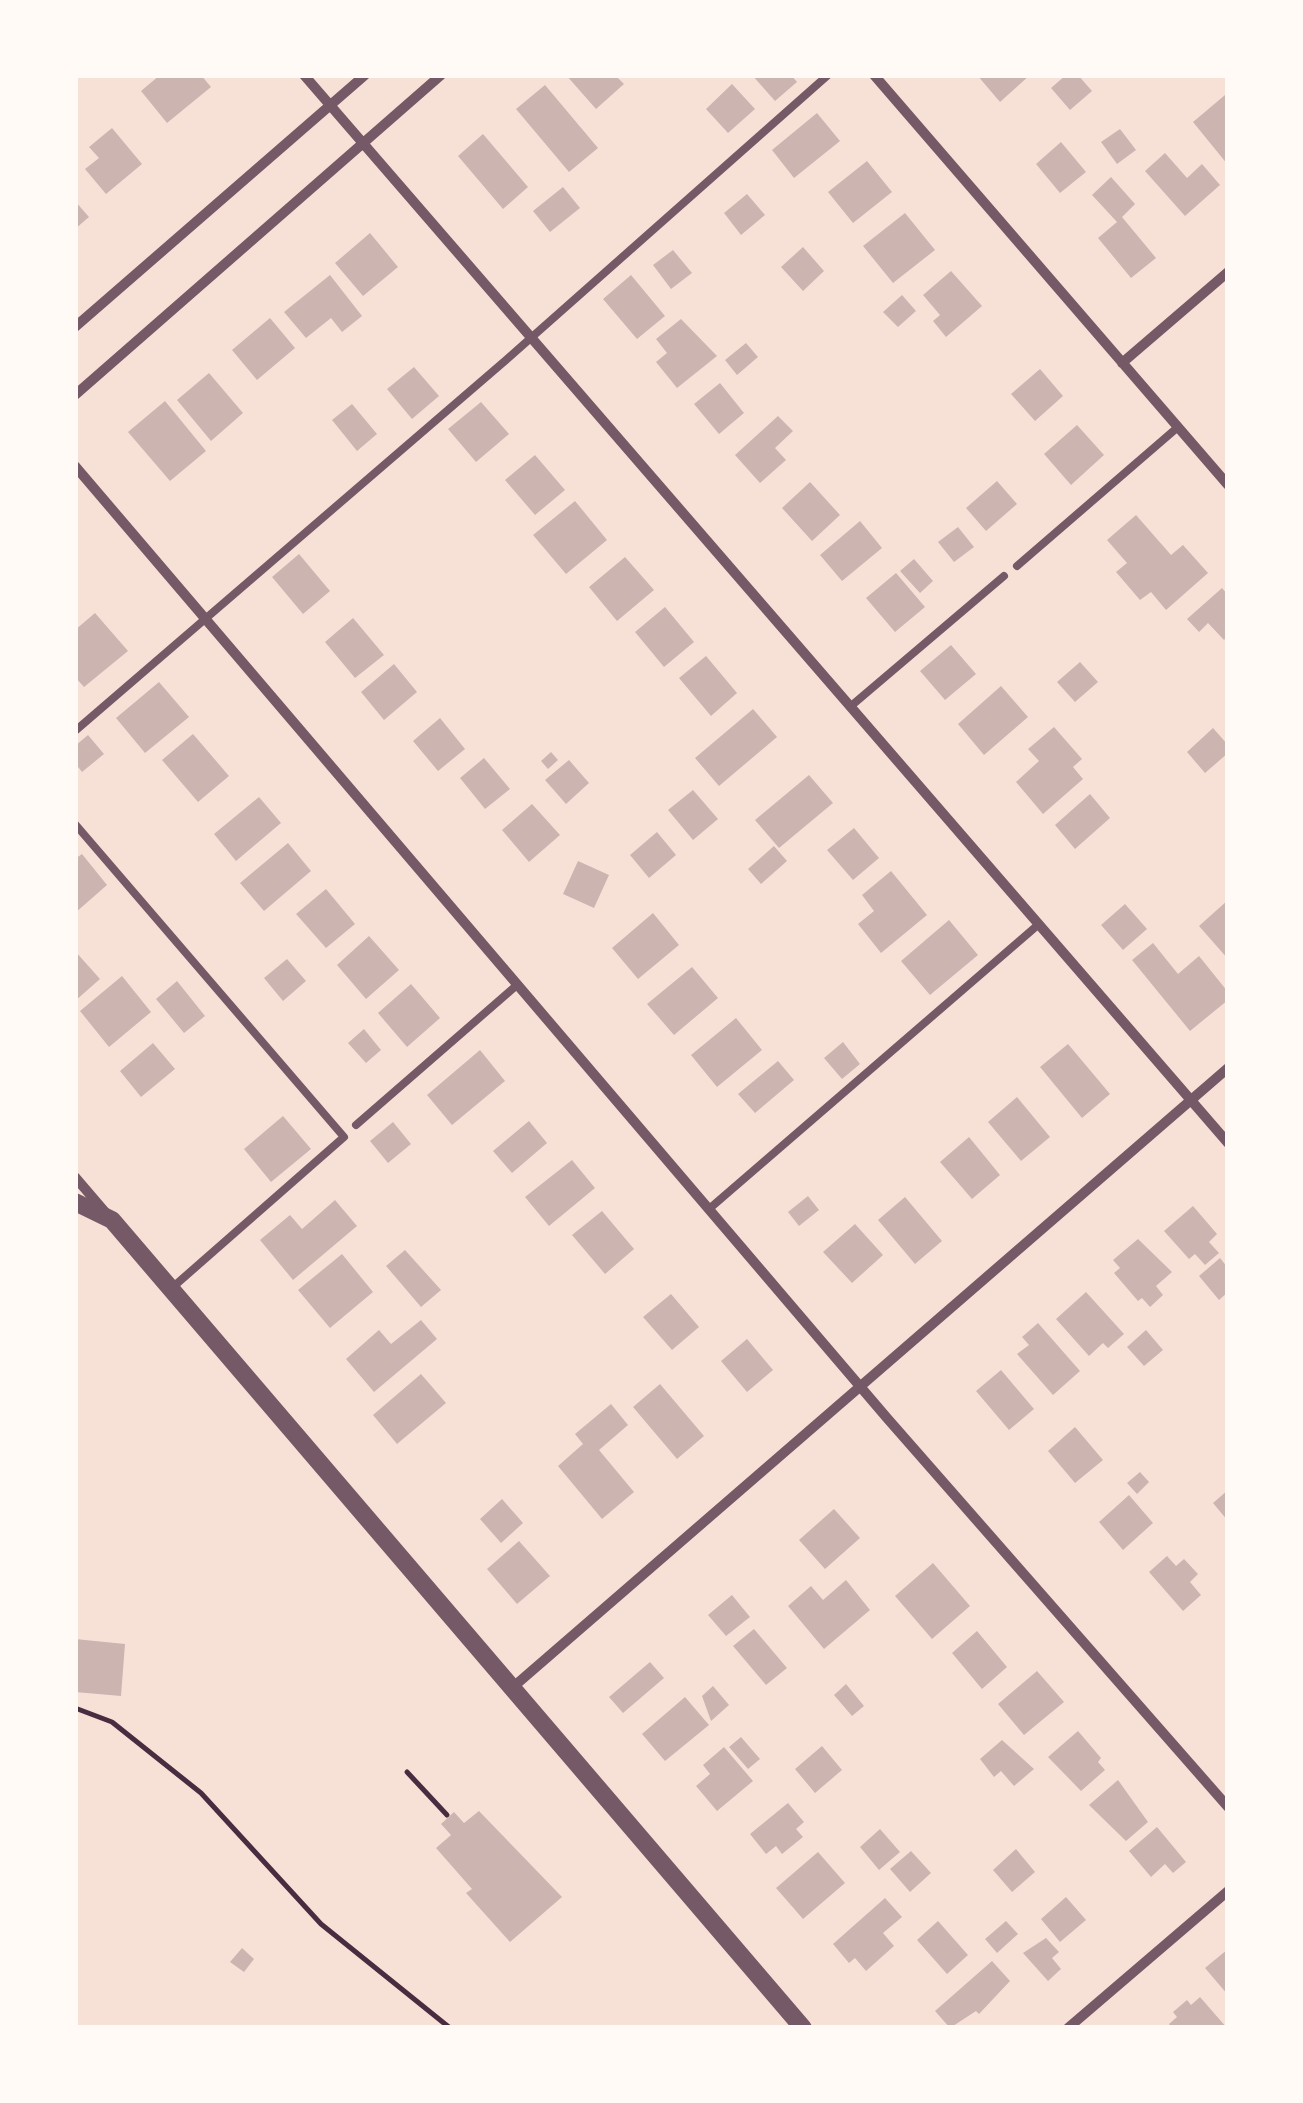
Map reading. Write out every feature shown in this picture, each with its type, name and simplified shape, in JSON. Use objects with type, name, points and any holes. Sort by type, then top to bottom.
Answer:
[{"type":"street","points":[[304,75],[1228,1143]]},
{"type":"street","points":[[75,327],[365,75]]},
{"type":"street","points":[[75,395],[366,144],[440,75]]},
{"type":"street","points":[[874,75],[1228,486]]},
{"type":"street","points":[[1122,363],[1228,272]]},
{"type":"street","points":[[75,466],[861,1387],[1228,1807]]},
{"type":"street","points":[[511,1689],[1228,1068]]},
{"type":"street","points":[[75,1176],[803,2028]]},
{"type":"street","points":[[75,1202],[112,1220]]},
{"type":"street","points":[[1068,2028],[1228,1891]]},
{"type":"lane","points":[[75,731],[532,338],[828,75]]},
{"type":"lane","points":[[1017,566],[1178,427]]},
{"type":"lane","points":[[850,706],[1004,576]]},
{"type":"lane","points":[[75,824],[344,1136],[170,1289]]},
{"type":"lane","points":[[709,1209],[1039,924]]},
{"type":"lane","points":[[356,1125],[517,985]]},
{"type":"path","points":[[75,1708],[112,1722],[201,1793],[321,1924],[450,2028]]},
{"type":"path","points":[[407,1772],[447,1816]]},
{"type":"building","points":[[160,75],[201,75],[211,87],[167,123],[141,91]]},
{"type":"building","points":[[566,75],[615,75],[624,84],[596,109]]},
{"type":"building","points":[[752,75],[791,75],[797,82],[775,101]]},
{"type":"building","points":[[977,75],[1030,75],[1000,102]]},
{"type":"building","points":[[1066,75],[1078,75],[1092,91],[1070,110],[1051,88]]},
{"type":"building","points":[[732,84],[755,109],[728,133],[706,109]]},
{"type":"building","points":[[545,85],[598,148],[569,172],[516,109]]},
{"type":"building","points":[[1225,95],[1228,99],[1228,165],[1193,122]]},
{"type":"building","points":[[817,113],[840,141],[794,178],[772,150]]},
{"type":"building","points":[[112,128],[142,164],[106,194],[85,169],[99,158],[89,147]]},
{"type":"building","points":[[1120,129],[1136,150],[1117,164],[1101,142]]},
{"type":"building","points":[[483,134],[528,187],[503,209],[458,156]]},
{"type":"building","points":[[1061,142],[1086,172],[1060,193],[1036,164]]},
{"type":"building","points":[[1165,153],[1187,178],[1202,164],[1220,185],[1185,216],[1145,171]]},
{"type":"building","points":[[867,161],[892,192],[853,223],[828,192]]},
{"type":"building","points":[[1111,177],[1135,204],[1122,217],[1156,258],[1131,278],[1098,238],[1117,222],[1092,195]]},
{"type":"building","points":[[563,187],[580,208],[550,232],[533,211]]},
{"type":"building","points":[[747,194],[765,215],[741,235],[724,213]]},
{"type":"building","points":[[75,201],[89,217],[75,229]]},
{"type":"building","points":[[905,213],[935,250],[893,283],[863,246]]},
{"type":"building","points":[[370,233],[398,267],[363,296],[335,263]]},
{"type":"building","points":[[803,247],[824,271],[803,291],[781,267]]},
{"type":"building","points":[[673,250],[692,273],[671,289],[653,265]]},
{"type":"building","points":[[951,271],[982,306],[946,337],[933,321],[940,315],[923,295]]},
{"type":"building","points":[[330,275],[362,316],[342,332],[331,318],[306,338],[284,312]]},
{"type":"building","points":[[631,275],[665,316],[637,339],[603,299]]},
{"type":"building","points":[[902,295],[916,311],[898,327],[883,312]]},
{"type":"building","points":[[270,318],[295,348],[257,380],[232,350]]},
{"type":"building","points":[[681,319],[717,356],[677,388],[656,362],[667,353],[656,339]]},
{"type":"building","points":[[746,343],[758,357],[737,375],[725,360]]},
{"type":"building","points":[[414,367],[439,396],[412,419],[387,389]]},
{"type":"building","points":[[1040,369],[1063,396],[1035,421],[1011,394]]},
{"type":"building","points":[[209,373],[243,413],[211,441],[177,400]]},
{"type":"building","points":[[720,383],[744,413],[719,434],[694,404]]},
{"type":"building","points":[[165,401],[206,451],[170,481],[128,432]]},
{"type":"building","points":[[481,402],[509,434],[476,462],[448,429]]},
{"type":"building","points":[[352,404],[377,434],[357,451],[332,420]]},
{"type":"building","points":[[778,416],[793,431],[775,448],[786,460],[760,483],[735,455]]},
{"type":"building","points":[[1077,425],[1104,455],[1071,485],[1044,454]]},
{"type":"building","points":[[535,455],[565,490],[535,515],[505,480]]},
{"type":"building","points":[[997,481],[1017,504],[986,531],[966,508]]},
{"type":"building","points":[[810,482],[840,515],[812,541],[782,508]]},
{"type":"building","points":[[575,501],[607,540],[566,574],[533,535]]},
{"type":"building","points":[[1136,515],[1171,555],[1183,545],[1208,573],[1166,610],[1151,592],[1140,600],[1116,572],[1127,563],[1107,540]]},
{"type":"building","points":[[860,521],[882,548],[842,581],[820,555]]},
{"type":"building","points":[[958,527],[974,547],[954,562],[938,542]]},
{"type":"building","points":[[299,554],[330,591],[303,614],[272,577]]},
{"type":"building","points":[[625,557],[654,590],[617,621],[589,587]]},
{"type":"building","points":[[914,559],[933,581],[920,593],[900,571]]},
{"type":"building","points":[[896,573],[925,607],[895,632],[866,598]]},
{"type":"building","points":[[1222,588],[1228,595],[1228,636],[1224,640],[1208,623],[1199,632],[1187,619]]},
{"type":"building","points":[[665,607],[694,642],[664,667],[635,632]]},
{"type":"building","points":[[95,613],[128,651],[84,687],[75,677],[75,630]]},
{"type":"building","points":[[353,618],[384,655],[355,678],[325,642]]},
{"type":"building","points":[[951,645],[976,674],[945,700],[920,671]]},
{"type":"building","points":[[706,656],[737,693],[711,716],[679,678]]},
{"type":"building","points":[[1080,662],[1098,682],[1075,702],[1057,682]]},
{"type":"building","points":[[394,664],[417,692],[384,720],[361,692]]},
{"type":"building","points":[[159,682],[189,717],[145,753],[116,718]]},
{"type":"building","points":[[1001,686],[1028,717],[984,755],[958,724]]},
{"type":"building","points":[[753,709],[777,737],[719,786],[695,758]]},
{"type":"building","points":[[440,718],[465,749],[438,771],[413,741]]},
{"type":"building","points":[[1054,727],[1082,759],[1073,767],[1083,779],[1043,814],[1016,782],[1039,761],[1028,749]]},
{"type":"building","points":[[1213,728],[1228,745],[1228,753],[1205,773],[1187,752]]},
{"type":"building","points":[[193,734],[229,776],[198,802],[162,760]]},
{"type":"building","points":[[88,735],[104,754],[82,772],[75,763],[75,746]]},
{"type":"building","points":[[551,752],[558,760],[548,769],[541,761]]},
{"type":"building","points":[[484,758],[510,789],[485,809],[460,778]]},
{"type":"building","points":[[569,760],[589,783],[566,804],[545,780]]},
{"type":"building","points":[[809,775],[833,803],[779,848],[755,820]]},
{"type":"building","points":[[693,790],[718,819],[693,840],[668,810]]},
{"type":"building","points":[[1090,794],[1110,818],[1075,849],[1055,825]]},
{"type":"building","points":[[259,797],[281,823],[236,861],[214,834]]},
{"type":"building","points":[[532,804],[560,835],[529,862],[502,830]]},
{"type":"building","points":[[854,828],[879,858],[853,880],[827,850]]},
{"type":"building","points":[[657,832],[676,855],[649,878],[630,855]]},
{"type":"building","points":[[288,843],[311,871],[264,911],[240,883]]},
{"type":"building","points":[[774,846],[787,861],[761,884],[748,869]]},
{"type":"building","points":[[82,854],[107,885],[75,913],[75,859]]},
{"type":"building","points":[[578,861],[609,875],[594,908],[563,894]]},
{"type":"building","points":[[891,871],[927,915],[881,953],[858,924],[874,911],[862,895]]},
{"type":"building","points":[[326,889],[355,924],[326,948],[296,914]]},
{"type":"building","points":[[1228,900],[1228,959],[1199,926]]},
{"type":"building","points":[[1125,904],[1147,929],[1123,950],[1101,925]]},
{"type":"building","points":[[653,913],[679,945],[638,979],[612,948]]},
{"type":"building","points":[[949,920],[978,955],[930,995],[901,961]]},
{"type":"building","points":[[369,936],[399,970],[366,999],[337,965]]},
{"type":"building","points":[[1153,943],[1178,974],[1199,956],[1228,992],[1228,1000],[1190,1031],[1132,960]]},
{"type":"building","points":[[75,951],[100,979],[75,1001]]},
{"type":"building","points":[[287,959],[306,981],[283,1001],[264,978]]},
{"type":"building","points":[[692,967],[718,998],[674,1035],[647,1004]]},
{"type":"building","points":[[122,976],[151,1012],[109,1047],[80,1011]]},
{"type":"building","points":[[177,981],[205,1016],[184,1033],[156,999]]},
{"type":"building","points":[[411,984],[440,1018],[407,1047],[378,1013]]},
{"type":"building","points":[[736,1018],[762,1050],[717,1087],[691,1055]]},
{"type":"building","points":[[364,1029],[381,1050],[366,1063],[348,1043]]},
{"type":"building","points":[[843,1042],[860,1064],[842,1079],[824,1058]]},
{"type":"building","points":[[153,1043],[175,1069],[141,1097],[120,1071]]},
{"type":"building","points":[[1068,1044],[1110,1094],[1082,1118],[1040,1067]]},
{"type":"building","points":[[480,1050],[505,1081],[452,1125],[427,1095]]},
{"type":"building","points":[[778,1061],[794,1080],[755,1113],[738,1094]]},
{"type":"building","points":[[1017,1097],[1050,1137],[1021,1161],[988,1122]]},
{"type":"building","points":[[283,1116],[311,1149],[271,1182],[244,1149]]},
{"type":"building","points":[[529,1121],[547,1143],[512,1173],[493,1151]]},
{"type":"building","points":[[393,1122],[411,1144],[388,1163],[370,1141]]},
{"type":"building","points":[[969,1137],[1000,1175],[972,1199],[940,1162]]},
{"type":"building","points":[[572,1160],[595,1188],[549,1226],[525,1197]]},
{"type":"building","points":[[808,1196],[819,1210],[799,1226],[788,1212]]},
{"type":"building","points":[[905,1197],[942,1241],[915,1264],[878,1220]]},
{"type":"building","points":[[335,1200],[357,1226],[293,1280],[260,1240],[290,1215],[302,1229]]},
{"type":"building","points":[[1193,1206],[1217,1234],[1209,1242],[1219,1253],[1205,1265],[1195,1254],[1189,1259],[1164,1231]]},
{"type":"building","points":[[602,1211],[634,1249],[605,1274],[572,1235]]},
{"type":"building","points":[[855,1224],[883,1255],[852,1283],[823,1252]]},
{"type":"building","points":[[1138,1239],[1172,1272],[1156,1286],[1163,1295],[1150,1307],[1142,1298],[1138,1301],[1114,1273],[1120,1268],[1113,1260]]},
{"type":"building","points":[[405,1250],[441,1290],[421,1307],[386,1266]]},
{"type":"building","points":[[342,1254],[373,1292],[330,1328],[298,1290]]},
{"type":"building","points":[[1220,1258],[1228,1268],[1228,1292],[1219,1300],[1199,1276]]},
{"type":"building","points":[[1086,1292],[1124,1334],[1108,1348],[1103,1343],[1089,1356],[1056,1319]]},
{"type":"building","points":[[671,1294],[699,1327],[672,1350],[643,1317]]},
{"type":"building","points":[[421,1320],[437,1339],[374,1392],[346,1359],[379,1330],[391,1344]]},
{"type":"building","points":[[1038,1323],[1080,1371],[1053,1395],[1017,1354],[1029,1345],[1022,1337]]},
{"type":"building","points":[[1146,1330],[1163,1350],[1144,1366],[1127,1347]]},
{"type":"building","points":[[747,1339],[773,1370],[747,1392],[721,1361]]},
{"type":"building","points":[[1001,1370],[1034,1409],[1009,1430],[976,1391]]},
{"type":"building","points":[[421,1374],[446,1403],[397,1444],[373,1415]]},
{"type":"building","points":[[660,1384],[704,1436],[677,1459],[633,1407]]},
{"type":"building","points":[[611,1404],[628,1425],[599,1450],[634,1492],[602,1519],[558,1466],[583,1444],[575,1434]]},
{"type":"building","points":[[1075,1427],[1103,1460],[1075,1483],[1048,1451]]},
{"type":"building","points":[[1140,1472],[1149,1482],[1137,1494],[1127,1483]]},
{"type":"building","points":[[1228,1490],[1228,1521],[1213,1503]]},
{"type":"building","points":[[1129,1495],[1153,1523],[1123,1550],[1099,1522]]},
{"type":"building","points":[[502,1499],[523,1523],[501,1543],[480,1519]]},
{"type":"building","points":[[834,1509],[860,1538],[825,1569],[799,1540]]},
{"type":"building","points":[[519,1541],[550,1576],[517,1604],[487,1569]]},
{"type":"building","points":[[1167,1556],[1176,1566],[1184,1559],[1198,1574],[1190,1582],[1201,1595],[1183,1611],[1149,1572]]},
{"type":"building","points":[[933,1563],[970,1606],[932,1639],[895,1596]]},
{"type":"building","points":[[846,1580],[870,1610],[824,1649],[788,1606],[811,1586],[823,1600]]},
{"type":"building","points":[[732,1595],[750,1617],[726,1636],[708,1615]]},
{"type":"building","points":[[754,1629],[787,1668],[766,1685],[733,1646]]},
{"type":"building","points":[[977,1631],[1007,1667],[982,1689],[952,1653]]},
{"type":"building","points":[[75,1639],[125,1644],[121,1696],[75,1692]]},
{"type":"building","points":[[650,1662],[664,1678],[623,1713],[609,1697]]},
{"type":"building","points":[[1037,1671],[1064,1702],[1024,1735],[998,1704]]},
{"type":"building","points":[[846,1684],[864,1706],[852,1716],[834,1695]]},
{"type":"building","points":[[713,1686],[729,1705],[711,1721],[702,1696]]},
{"type":"building","points":[[685,1697],[709,1725],[665,1761],[642,1734]]},
{"type":"building","points":[[1078,1731],[1101,1758],[1098,1762],[1105,1770],[1081,1791],[1048,1757]]},
{"type":"building","points":[[741,1737],[760,1759],[748,1769],[729,1747]]},
{"type":"building","points":[[1002,1740],[1034,1769],[1014,1786],[1001,1771],[994,1777],[980,1759]]},
{"type":"building","points":[[822,1746],[842,1770],[815,1793],[795,1769]]},
{"type":"building","points":[[724,1747],[753,1781],[717,1811],[696,1786],[710,1774],[703,1765]]},
{"type":"building","points":[[1118,1780],[1148,1822],[1126,1841],[1089,1805]]},
{"type":"building","points":[[788,1803],[804,1822],[796,1829],[803,1837],[782,1854],[776,1846],[766,1854],[750,1834]]},
{"type":"building","points":[[479,1811],[562,1897],[510,1942],[466,1893],[472,1889],[436,1848],[451,1835],[441,1824],[454,1812],[464,1823]]},
{"type":"building","points":[[1157,1827],[1186,1862],[1173,1873],[1165,1864],[1151,1877],[1129,1851]]},
{"type":"building","points":[[880,1829],[900,1852],[879,1870],[860,1847]]},
{"type":"building","points":[[1016,1849],[1035,1872],[1012,1892],[993,1870]]},
{"type":"building","points":[[911,1851],[931,1873],[910,1892],[890,1869]]},
{"type":"building","points":[[818,1852],[845,1883],[803,1919],[776,1888]]},
{"type":"building","points":[[1066,1897],[1086,1920],[1060,1942],[1041,1919]]},
{"type":"building","points":[[885,1898],[902,1917],[883,1933],[894,1946],[866,1971],[855,1958],[849,1963],[833,1944]]},
{"type":"building","points":[[938,1921],[968,1955],[947,1974],[917,1940]]},
{"type":"building","points":[[1006,1921],[1018,1934],[997,1953],[985,1939]]},
{"type":"building","points":[[1046,1938],[1059,1952],[1052,1958],[1061,1969],[1048,1981],[1023,1953]]},
{"type":"building","points":[[242,1948],[254,1959],[244,1972],[230,1962]]},
{"type":"building","points":[[1228,1949],[1228,1995],[1205,1968]]},
{"type":"building","points":[[992,1961],[1010,1981],[979,2014],[976,2011],[950,2028],[935,2011]]},
{"type":"building","points":[[1200,1997],[1227,2028],[1172,2028],[1169,2024],[1177,2017],[1173,2012],[1187,2000],[1191,2005]]}]
